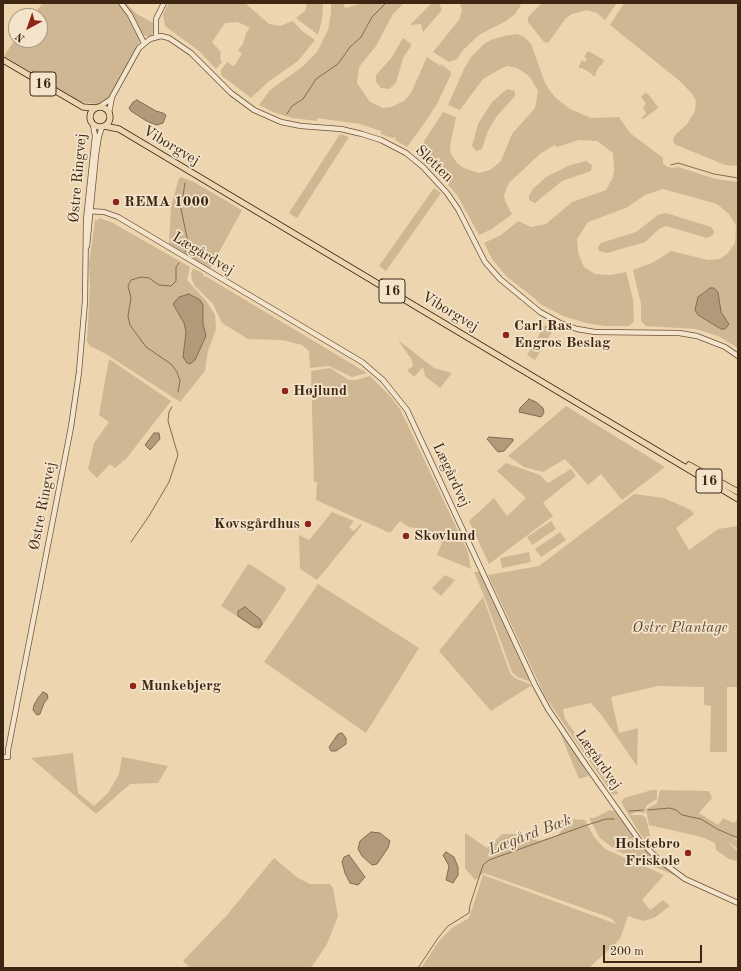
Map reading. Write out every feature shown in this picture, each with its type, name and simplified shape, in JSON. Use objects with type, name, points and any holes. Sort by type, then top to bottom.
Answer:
[{"type":"main road","name":"16","points":[[3,60],[82,107],[93,125],[103,127]]},
{"type":"main road","name":"16","points":[[82,107],[105,109],[109,115]]},
{"type":"main road","points":[[90,118],[91,112],[98,108]]},
{"type":"main road","points":[[103,127],[108,123],[109,115]]},
{"type":"main road","name":"Viborgvej","points":[[109,115],[118,129]]},
{"type":"main road","name":"Viborgvej","points":[[103,127],[118,129],[665,454],[738,499]]},
{"type":"main road","name":"Viborgvej","points":[[665,454],[713,477],[738,492]]},
{"type":"main road","points":[[709,481],[724,486],[738,495]]},
{"type":"street","points":[[121,3],[130,15],[144,42]]},
{"type":"street","points":[[109,115],[112,97],[144,42],[156,37],[156,19],[164,3]]},
{"type":"street","name":"Sletten","points":[[156,37],[165,37],[177,42],[196,58],[231,93],[254,110],[268,117],[301,126],[341,128],[381,140],[406,153],[427,171],[447,193],[458,209],[485,262],[500,280],[529,304],[547,316],[577,329],[595,332],[679,333],[697,336],[725,347],[738,356]]},
{"type":"street","points":[[98,108],[112,97]]},
{"type":"street","name":"Østre Ringvej","points":[[6,757],[71,427],[82,345],[86,257],[95,136],[93,125]]},
{"type":"street","name":"Østre Ringvej","points":[[89,211],[99,136],[103,127]]},
{"type":"street","name":"Lægårdvej","points":[[89,211],[111,214],[122,219],[362,362],[388,384],[401,401],[412,421],[522,661],[548,709],[631,829],[650,851],[685,879],[738,903]]},
{"type":"green space","points":[[43,3],[118,3],[129,17],[140,41],[109,97],[104,101],[97,104],[81,102],[4,56],[9,48],[48,48],[48,8],[39,8]]},
{"type":"green space","points":[[123,3],[126,3],[137,14],[153,23],[153,33],[151,36],[144,36]]},
{"type":"green space","points":[[169,3],[245,3],[269,24],[280,26],[293,21],[302,31],[315,40],[298,61],[268,82],[251,98],[221,75],[221,70],[227,62],[233,66],[235,65],[242,54],[238,50],[243,44],[246,33],[250,28],[238,22],[225,23],[212,42],[221,52],[220,59],[222,62],[216,69],[199,51],[165,26],[163,14]]},
{"type":"green space","points":[[307,3],[323,3],[322,20],[318,35],[296,18],[305,11]]},
{"type":"green space","points":[[331,3],[343,3],[345,8],[362,3],[404,3],[393,14],[376,46],[359,67],[357,83],[370,102],[383,108],[391,107],[404,101],[411,93],[427,57],[440,67],[441,64],[450,71],[451,74],[438,102],[407,147],[395,140],[396,137],[392,138],[381,134],[381,131],[360,124],[317,118],[317,121],[292,118],[273,112],[259,105],[270,90],[302,67],[317,52],[328,30]]},
{"type":"green space","points":[[432,3],[439,3],[442,10],[423,32],[421,24],[410,25]]},
{"type":"green space","points":[[460,3],[519,3],[521,5],[515,14],[506,21],[479,35],[463,50],[457,59],[449,62],[433,52],[459,20],[462,11]]},
{"type":"green space","points":[[542,3],[617,3],[605,20],[597,13],[587,10],[572,14],[566,18],[548,43],[544,42],[528,22],[528,17]]},
{"type":"green space","points":[[624,3],[738,3],[738,166],[725,165],[674,144],[673,139],[676,134],[687,124],[695,111],[696,101],[693,95],[681,82],[610,25]]},
{"type":"green space","points":[[518,34],[524,37],[531,44],[545,83],[556,98],[570,109],[591,118],[619,117],[630,133],[663,158],[663,163],[666,166],[672,168],[678,167],[716,179],[738,182],[738,348],[718,336],[696,329],[646,326],[641,321],[641,304],[633,270],[654,262],[671,251],[708,260],[720,259],[728,253],[735,243],[736,225],[729,214],[717,204],[663,189],[645,195],[626,208],[588,222],[577,239],[578,252],[581,260],[584,267],[595,274],[611,275],[626,272],[633,299],[634,321],[629,326],[605,326],[586,323],[563,316],[542,305],[507,277],[492,259],[484,243],[501,235],[518,221],[531,227],[546,224],[572,202],[606,190],[613,177],[614,170],[613,153],[596,140],[579,140],[557,147],[555,145],[541,153],[509,183],[504,195],[505,201],[512,214],[492,229],[479,235],[457,195],[426,160],[423,143],[443,112],[456,117],[450,146],[451,154],[457,163],[464,168],[478,173],[490,170],[501,161],[512,134],[535,108],[538,91],[529,76],[517,68],[508,66],[502,68],[483,79],[460,110],[448,105],[471,57],[484,44],[504,36]],"holes":[[[710,288],[721,312],[728,322],[721,329],[698,315],[695,310],[702,293]]]},
{"type":"green space","points":[[403,38],[411,44],[411,46],[403,58],[396,83],[389,89],[381,88],[376,82],[376,75],[392,57]]},
{"type":"green space","points":[[587,52],[590,52],[604,60],[595,74],[596,76],[593,76],[582,68],[579,68],[582,60],[585,62],[587,59],[584,57]]},
{"type":"green space","points":[[507,89],[515,91],[515,96],[497,116],[488,131],[482,149],[476,151],[472,146],[478,124],[492,102]]},
{"type":"green space","points":[[645,93],[648,94],[658,107],[643,119],[641,118],[646,114],[643,107],[646,104],[641,97]]},
{"type":"green space","points":[[340,134],[349,137],[297,218],[289,213]]},
{"type":"green space","points":[[586,161],[592,165],[591,171],[562,181],[535,203],[529,200],[532,190],[546,177],[570,165]]},
{"type":"green space","points":[[181,177],[194,182],[242,210],[210,269],[169,244],[171,206],[179,178]]},
{"type":"green space","points":[[434,188],[441,193],[386,271],[379,266]]},
{"type":"green space","points":[[666,213],[711,227],[714,231],[713,235],[707,238],[666,226],[659,229],[645,242],[607,253],[599,251],[598,247],[601,243],[636,232],[658,215]]},
{"type":"green space","points":[[100,218],[113,223],[190,267],[187,280],[207,302],[215,315],[216,329],[208,351],[205,371],[180,402],[106,354],[90,346],[87,341],[90,287],[89,263],[95,221]]},
{"type":"green space","points":[[193,268],[204,274],[203,276],[367,373],[352,377],[329,366],[310,368],[309,351],[302,345],[282,340],[248,339],[222,323],[213,304],[195,286],[191,274]]},
{"type":"green space","points":[[545,325],[553,330],[535,360],[527,355]]},
{"type":"green space","points":[[398,340],[434,368],[452,373],[440,388],[425,376],[423,367],[414,377],[407,370],[413,366],[412,360]]},
{"type":"green space","points":[[109,359],[171,401],[126,459],[115,468],[110,464],[97,478],[88,469],[94,443],[109,422],[99,415]]},
{"type":"green space","points":[[330,368],[349,380],[356,380],[370,376],[390,396],[400,409],[468,552],[471,569],[437,555],[442,543],[427,530],[409,527],[400,521],[390,533],[316,500],[317,482],[314,482],[311,371]]},
{"type":"green space","points":[[566,406],[665,467],[622,500],[601,474],[588,485],[565,459],[543,472],[524,467],[508,456]]},
{"type":"green space","points":[[506,463],[540,475],[548,483],[571,469],[576,476],[543,503],[553,516],[489,564],[469,521],[494,498],[507,516],[526,498],[497,471]]},
{"type":"green space","name":"Østre Plantage","points":[[634,494],[664,498],[691,510],[694,514],[676,528],[689,550],[718,529],[738,526],[738,687],[727,687],[727,752],[710,752],[711,706],[704,705],[704,687],[658,686],[611,697],[619,733],[638,728],[637,766],[603,717],[591,703],[563,709],[565,719],[619,794],[613,795],[546,698],[488,575],[539,566]]},
{"type":"green space","points":[[332,512],[354,521],[349,527],[354,531],[360,524],[362,525],[317,580],[300,569],[299,535],[309,540]]},
{"type":"green space","points":[[551,521],[556,529],[532,545],[527,537]]},
{"type":"green space","points":[[560,532],[566,540],[541,557],[535,549]]},
{"type":"green space","points":[[529,552],[531,562],[502,568],[500,558]]},
{"type":"green space","points":[[248,564],[286,588],[258,630],[221,606]]},
{"type":"green space","points":[[474,572],[479,572],[481,574],[531,682],[517,677],[512,672]]},
{"type":"green space","points":[[445,575],[455,580],[441,596],[432,588]]},
{"type":"green space","points":[[318,584],[419,648],[366,733],[264,662]]},
{"type":"green space","points":[[483,597],[510,673],[515,678],[532,685],[491,711],[439,651]]},
{"type":"green space","points":[[558,728],[579,759],[589,776],[579,779]]},
{"type":"green space","points":[[73,753],[78,793],[94,806],[108,793],[119,774],[122,757],[168,766],[158,783],[130,784],[96,814],[31,758]]},
{"type":"green space","points":[[657,790],[657,799],[646,806],[645,813],[637,812],[629,815],[642,815],[646,818],[651,840],[658,853],[640,834],[621,802],[624,798]]},
{"type":"green space","points":[[660,790],[709,791],[712,798],[699,813],[718,825],[723,818],[734,823],[738,819],[738,837],[734,839],[738,840],[738,849],[727,841],[738,852],[738,861],[729,859],[716,850],[715,843],[702,837],[649,825],[646,809],[657,803]]},
{"type":"green space","points":[[610,810],[615,812],[640,844],[657,861],[675,874],[674,875],[617,851],[600,838],[589,818],[594,818]]},
{"type":"green space","points":[[571,819],[585,820],[594,837],[605,849],[664,875],[642,900],[650,910],[663,900],[670,906],[654,918],[643,921],[628,916],[620,939],[589,968],[421,968],[439,941],[452,928],[469,918],[483,875],[616,924],[611,918],[484,873],[475,880],[465,868],[465,833],[487,848],[502,834],[530,834],[538,841],[558,835]]},
{"type":"green space","points":[[274,858],[298,878],[310,884],[330,884],[333,888],[338,916],[327,944],[313,965],[310,968],[190,968],[183,961],[227,915]]},
{"type":"shaded area","points":[[137,100],[166,115],[163,123],[157,125],[148,122],[131,111],[129,108],[133,102]]},
{"type":"shaded area","points":[[710,288],[714,288],[718,292],[721,312],[729,324],[725,329],[721,329],[698,315],[695,310],[698,297]]},
{"type":"shaded area","points":[[189,294],[200,300],[203,305],[203,324],[206,336],[195,360],[190,364],[187,363],[183,357],[186,332],[184,323],[173,304],[179,297]]},
{"type":"shaded area","points":[[529,399],[536,402],[543,408],[544,413],[541,417],[519,412],[520,408]]},
{"type":"shaded area","points":[[154,433],[159,433],[160,439],[150,450],[145,445]]},
{"type":"shaded area","points":[[489,437],[513,439],[513,441],[504,451],[498,452],[487,439]]},
{"type":"shaded area","points":[[245,607],[260,619],[262,624],[260,627],[254,627],[238,616],[238,611]]},
{"type":"shaded area","points":[[43,692],[47,694],[48,698],[44,703],[40,714],[37,715],[33,710],[34,705]]},
{"type":"shaded area","points":[[342,733],[346,738],[346,744],[336,751],[331,751],[329,747],[338,734]]},
{"type":"shaded area","points":[[371,832],[380,833],[390,841],[388,848],[377,864],[372,865],[362,856],[358,849],[360,841]]},
{"type":"shaded area","points":[[446,852],[454,857],[458,867],[458,875],[453,883],[446,880],[449,866],[443,855]]},
{"type":"shaded area","points":[[349,855],[365,877],[358,885],[350,883],[345,873],[342,862],[344,857]]},
{"type":"waterway","points":[[287,114],[292,106],[303,99],[316,79],[338,64],[350,47],[361,37],[372,17],[386,3]]},
{"type":"waterway","points":[[671,165],[678,163],[714,174],[738,178]]},
{"type":"waterway","points":[[185,183],[181,209],[188,242],[185,252]]},
{"type":"waterway","points":[[178,392],[180,381],[177,372],[171,364],[146,347],[130,325],[128,316],[131,298],[128,286],[131,280],[141,277],[149,278],[159,285],[171,286],[176,281],[176,267],[179,263]]},
{"type":"waterway","points":[[131,542],[149,516],[169,482],[178,455],[168,421],[169,412],[172,407]]},
{"type":"waterway","name":"Lægård Bæk","points":[[648,810],[670,808],[676,810],[682,815],[701,819],[717,829],[738,838]]},
{"type":"waterway","name":"Lægård Bæk","points":[[629,811],[643,810]]},
{"type":"waterway","name":"Lægård Bæk","points":[[418,968],[448,926],[469,913],[470,905],[483,865],[489,860],[587,825],[606,819],[614,819]]},
{"type":"place","name":"REMA 1000","points":[[116,202]]},
{"type":"place","name":"Carl Ras Engros Beslag","points":[[506,335]]},
{"type":"place","name":"Højlund","points":[[285,391]]},
{"type":"place","name":"Kovsgårdhus","points":[[308,524]]},
{"type":"place","name":"Skovlund","points":[[406,536]]},
{"type":"place","name":"Munkebjerg","points":[[133,686]]},
{"type":"place","name":"Holstebro Friskole","points":[[688,853]]}]
